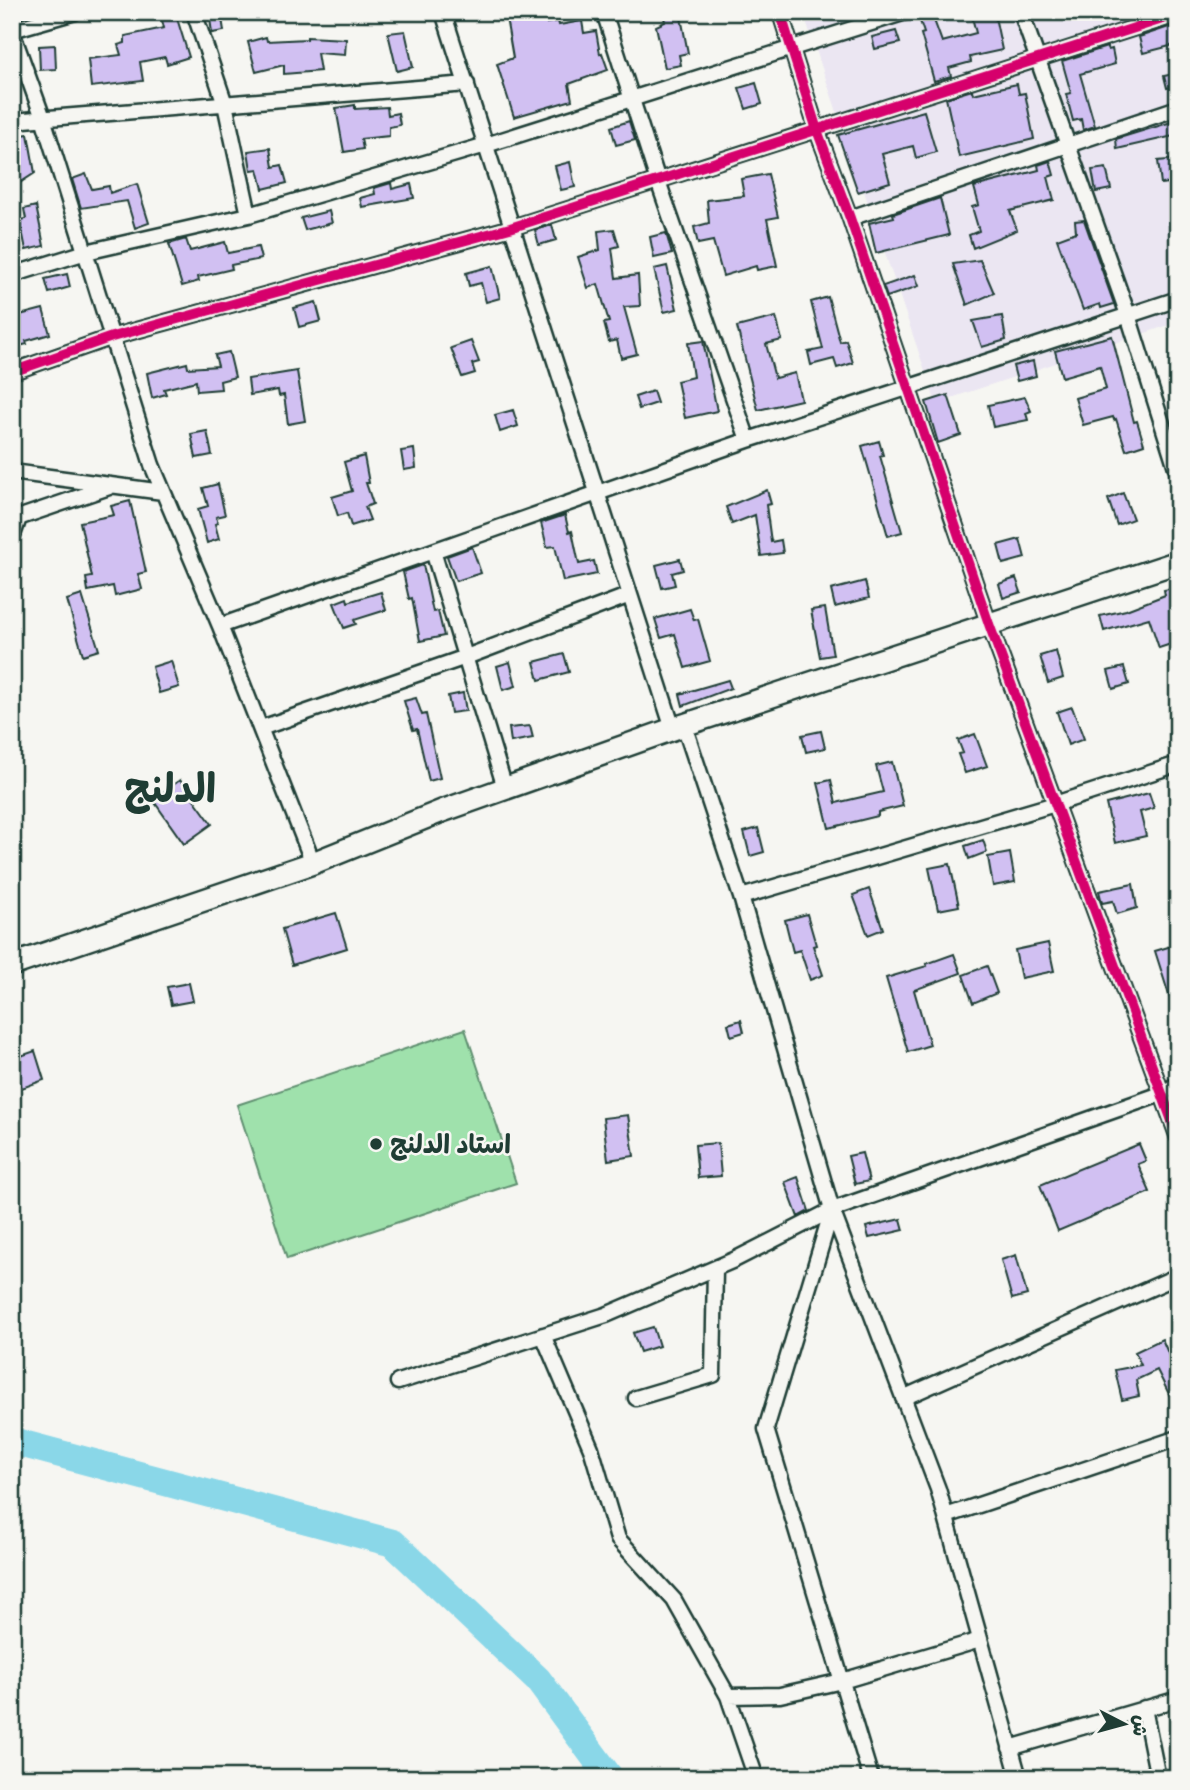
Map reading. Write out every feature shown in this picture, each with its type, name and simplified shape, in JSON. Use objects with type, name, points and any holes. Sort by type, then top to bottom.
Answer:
[{"type":"main road","points":[[12,965],[313,863],[442,811],[679,727],[1178,562]]},
{"type":"street","points":[[75,12],[12,31],[43,118],[152,466],[220,626],[313,863]]},
{"type":"street","points":[[194,12],[225,104],[249,215]]},
{"type":"street","points":[[443,12],[510,228],[630,595],[741,897],[832,1210],[938,1489],[1019,1778]]},
{"type":"street","points":[[604,12],[658,181],[748,440]]},
{"type":"street","points":[[780,12],[817,130],[850,218],[989,624],[1178,1137]]},
{"type":"street","points":[[12,275],[86,252],[249,215],[486,145],[906,12]]},
{"type":"street","points":[[1021,12],[1128,315],[1178,474]]},
{"type":"street","points":[[12,372],[112,337],[510,228],[1178,14]]},
{"type":"street","points":[[12,121],[467,84]]},
{"type":"street","points":[[850,218],[1178,108]]},
{"type":"street","points":[[220,626],[748,440],[1178,299]]},
{"type":"street","points":[[12,472],[163,492]]},
{"type":"street","points":[[12,538],[16,519],[114,485]]},
{"type":"street","points":[[433,551],[505,788]]},
{"type":"street","points":[[261,728],[466,657],[630,595]]},
{"type":"street","points":[[741,897],[1055,804],[1178,764]]},
{"type":"street","points":[[398,1382],[606,1314],[715,1269],[832,1210],[1161,1094],[1178,1084]]},
{"type":"street","points":[[832,1210],[766,1429],[871,1778]]},
{"type":"street","points":[[636,1398],[713,1375],[715,1269]]},
{"type":"street","points":[[903,1398],[1178,1276]]},
{"type":"street","points":[[543,1335],[591,1448],[618,1539],[674,1600],[728,1696],[756,1778]]},
{"type":"street","points":[[946,1516],[1178,1438]]},
{"type":"street","points":[[728,1696],[780,1695],[842,1681],[980,1640]]},
{"type":"street","points":[[1010,1748],[1178,1699]]},
{"type":"street","points":[[1144,1708],[1158,1778]]},
{"type":"shaded area","points":[[803,12],[1178,12],[1178,322],[936,403]]},
{"type":"green space","name":"استاد الدلنج","points":[[465,1029],[516,1183],[287,1259],[237,1105]]},
{"type":"building","points":[[160,12],[175,12],[189,57],[167,64],[165,57],[140,62],[143,81],[91,87],[88,59],[121,55],[118,45],[125,43],[125,36],[164,28]]},
{"type":"building","points":[[209,12],[221,12],[224,31],[212,33]]},
{"type":"building","points":[[505,12],[545,12],[547,23],[558,21],[559,25],[582,21],[584,33],[596,31],[600,54],[602,53],[608,70],[569,84],[572,100],[514,117],[497,64],[513,58]]},
{"type":"building","points":[[663,12],[680,12],[688,53],[679,55],[681,65],[665,68],[656,26],[665,22]]},
{"type":"building","points":[[917,12],[931,12],[942,42],[976,33],[972,17],[994,12],[1002,50],[970,57],[971,62],[949,68],[951,76],[934,81]]},
{"type":"building","points":[[1178,24],[1178,44],[1143,53],[1139,37]]},
{"type":"building","points":[[405,31],[413,67],[397,71],[388,33]]},
{"type":"building","points":[[896,31],[900,43],[875,49],[872,37]]},
{"type":"building","points":[[266,37],[267,41],[307,37],[346,39],[345,55],[317,53],[320,71],[284,74],[284,65],[256,72],[248,42]]},
{"type":"building","points":[[55,45],[56,69],[40,70],[39,46]]},
{"type":"building","points":[[1107,47],[1108,50],[1112,49],[1115,64],[1080,74],[1095,126],[1083,130],[1081,119],[1073,121],[1066,94],[1071,93],[1062,61]]},
{"type":"building","points":[[1178,73],[1178,86],[1167,88],[1164,76]]},
{"type":"building","points":[[756,83],[762,104],[746,109],[739,88]]},
{"type":"building","points":[[1017,84],[1019,94],[1025,93],[1034,139],[959,157],[946,98],[972,90],[973,94]]},
{"type":"building","points":[[355,105],[355,109],[387,107],[388,115],[398,113],[400,125],[389,127],[389,136],[361,139],[363,149],[344,152],[336,108]]},
{"type":"building","points":[[924,111],[936,152],[916,158],[913,146],[882,154],[890,182],[858,192],[838,135]]},
{"type":"building","points":[[1178,120],[1178,135],[1117,149],[1116,139]]},
{"type":"building","points":[[629,121],[635,140],[616,145],[611,127]]},
{"type":"building","points":[[28,134],[35,173],[18,184],[12,137]]},
{"type":"building","points":[[270,148],[273,167],[282,165],[287,183],[263,189],[258,169],[251,170],[248,151]]},
{"type":"building","points":[[1178,159],[1178,182],[1161,184],[1158,161]]},
{"type":"building","points":[[1050,161],[1054,175],[1048,177],[1054,200],[1010,211],[1017,230],[973,248],[969,235],[979,231],[972,207],[979,205],[974,187],[1039,170],[1038,165]]},
{"type":"building","points":[[570,162],[575,187],[561,190],[555,166]]},
{"type":"building","points":[[1106,168],[1111,189],[1096,192],[1092,170]]},
{"type":"building","points":[[86,174],[92,189],[109,186],[110,193],[137,184],[149,223],[135,228],[127,201],[81,208],[72,179]]},
{"type":"building","points":[[768,174],[778,217],[767,219],[777,266],[757,270],[756,266],[723,276],[713,241],[698,244],[694,227],[709,223],[707,200],[744,196],[741,179]]},
{"type":"building","points":[[391,183],[392,189],[411,184],[414,198],[362,207],[360,198],[375,194],[374,188]]},
{"type":"building","points":[[940,198],[949,235],[876,253],[869,223],[894,217],[893,214]]},
{"type":"building","points":[[36,206],[44,246],[26,250],[20,220],[26,219],[24,209]]},
{"type":"building","points":[[329,211],[332,223],[305,230],[301,218]]},
{"type":"building","points":[[1084,220],[1114,304],[1101,308],[1100,304],[1083,310],[1057,239],[1076,232],[1075,221]]},
{"type":"building","points":[[552,225],[556,240],[539,245],[535,230]]},
{"type":"building","points":[[614,229],[619,246],[612,248],[616,278],[638,275],[640,306],[624,307],[637,354],[621,358],[617,340],[609,342],[604,323],[609,322],[598,284],[588,288],[578,257],[600,250],[598,231]]},
{"type":"building","points":[[666,233],[672,254],[654,258],[650,237]]},
{"type":"building","points":[[186,239],[190,251],[225,242],[228,253],[258,247],[261,259],[231,265],[232,269],[198,277],[199,281],[182,286],[169,244]]},
{"type":"building","points":[[980,260],[994,293],[967,305],[953,264]]},
{"type":"building","points":[[492,266],[500,298],[486,302],[481,283],[469,286],[466,273]]},
{"type":"building","points":[[667,266],[677,309],[664,312],[654,269]]},
{"type":"building","points":[[67,274],[70,287],[49,293],[45,279]]},
{"type":"building","points":[[915,275],[919,286],[887,297],[883,286]]},
{"type":"building","points":[[828,297],[840,342],[846,340],[853,363],[837,368],[834,359],[811,365],[808,352],[823,349],[811,302]]},
{"type":"building","points":[[316,302],[321,321],[299,327],[294,308]]},
{"type":"building","points":[[43,309],[50,334],[15,347],[12,317]]},
{"type":"building","points":[[1002,316],[1006,340],[982,347],[973,321]]},
{"type":"building","points":[[776,317],[782,340],[766,344],[775,378],[795,373],[801,400],[758,410],[737,327]]},
{"type":"building","points":[[1112,336],[1134,422],[1137,421],[1144,444],[1126,450],[1113,417],[1083,425],[1075,398],[1106,389],[1100,366],[1062,377],[1055,351]]},
{"type":"building","points":[[471,341],[479,362],[472,364],[475,373],[462,377],[451,348]]},
{"type":"building","points":[[703,341],[717,411],[685,418],[677,381],[693,377],[688,343]]},
{"type":"building","points":[[229,352],[235,377],[220,381],[221,389],[197,391],[196,381],[164,389],[166,394],[152,398],[147,373],[187,363],[188,368],[218,366],[215,355]]},
{"type":"building","points":[[1033,361],[1036,376],[1017,381],[1013,366]]},
{"type":"building","points":[[297,371],[305,421],[288,424],[284,395],[279,396],[278,390],[250,395],[248,379]]},
{"type":"building","points":[[653,391],[657,403],[639,409],[635,397]]},
{"type":"building","points":[[948,395],[961,435],[938,443],[926,402]]},
{"type":"building","points":[[1025,397],[1031,411],[1026,413],[1028,420],[993,427],[988,405]]},
{"type":"building","points":[[513,410],[518,426],[500,432],[495,415]]},
{"type":"building","points":[[207,431],[212,455],[196,458],[191,434]]},
{"type":"building","points":[[879,441],[883,455],[880,456],[902,532],[888,536],[862,446]]},
{"type":"building","points":[[414,449],[416,468],[404,470],[401,451]]},
{"type":"building","points":[[364,456],[369,483],[366,483],[373,504],[365,507],[370,520],[351,526],[347,513],[338,516],[332,497],[352,491],[344,462]]},
{"type":"building","points":[[218,484],[225,515],[216,517],[219,539],[207,543],[198,509],[208,506],[203,488]]},
{"type":"building","points":[[767,490],[771,504],[766,505],[771,542],[781,540],[783,553],[761,556],[755,515],[732,524],[726,507]]},
{"type":"building","points":[[1123,493],[1133,519],[1117,525],[1108,499]]},
{"type":"building","points":[[130,501],[146,572],[138,574],[142,589],[115,596],[113,586],[88,591],[86,578],[92,577],[80,522],[114,515],[111,506]]},
{"type":"building","points":[[565,515],[569,532],[572,531],[579,564],[594,561],[597,574],[563,581],[555,546],[547,547],[541,523]]},
{"type":"building","points":[[1020,539],[1025,558],[1003,564],[998,545]]},
{"type":"building","points":[[472,547],[481,573],[456,581],[447,556]]},
{"type":"building","points":[[680,559],[683,570],[672,573],[675,585],[662,588],[656,565]]},
{"type":"building","points":[[423,565],[433,612],[438,611],[444,636],[420,641],[412,598],[409,599],[403,572]]},
{"type":"building","points":[[1016,578],[1021,592],[1003,598],[999,584]]},
{"type":"building","points":[[865,581],[869,598],[835,607],[831,590]]},
{"type":"building","points":[[1178,587],[1178,638],[1173,639],[1174,643],[1159,648],[1149,618],[1104,631],[1100,616],[1126,610],[1165,595],[1164,590]]},
{"type":"building","points":[[381,592],[386,610],[354,620],[356,624],[344,628],[334,603],[347,598],[348,602]]},
{"type":"building","points":[[82,595],[99,650],[83,655],[67,600]]},
{"type":"building","points":[[825,608],[833,655],[820,657],[811,610]]},
{"type":"building","points":[[690,609],[694,620],[698,619],[710,661],[685,668],[675,634],[661,638],[655,619]]},
{"type":"building","points":[[1056,651],[1063,678],[1048,683],[1040,656]]},
{"type":"building","points":[[564,654],[569,672],[539,680],[534,662]]},
{"type":"building","points":[[171,661],[179,687],[159,693],[152,667]]},
{"type":"building","points":[[510,662],[516,686],[503,690],[497,666]]},
{"type":"building","points":[[1124,667],[1129,684],[1113,689],[1108,671]]},
{"type":"building","points":[[728,680],[731,688],[683,706],[680,694]]},
{"type":"building","points":[[463,693],[466,711],[451,713],[448,696]]},
{"type":"building","points":[[416,698],[422,715],[426,714],[440,778],[429,781],[417,729],[413,730],[404,701]]},
{"type":"building","points":[[1072,707],[1084,739],[1068,745],[1057,712]]},
{"type":"building","points":[[530,726],[533,738],[511,742],[509,728]]},
{"type":"building","points":[[821,731],[825,748],[806,752],[802,735]]},
{"type":"building","points":[[975,734],[987,766],[965,773],[958,754],[963,753],[958,740]]},
{"type":"building","points":[[892,762],[903,806],[878,812],[878,816],[829,828],[818,783],[831,780],[836,803],[883,792],[876,766]]},
{"type":"building","points":[[180,780],[212,824],[184,844],[153,800]]},
{"type":"building","points":[[1149,793],[1154,808],[1140,812],[1146,836],[1115,843],[1106,804]]},
{"type":"building","points":[[758,828],[764,852],[750,856],[744,832]]},
{"type":"building","points":[[983,840],[987,852],[969,859],[965,846]]},
{"type":"building","points":[[1010,853],[1015,882],[993,886],[988,857]]},
{"type":"building","points":[[950,864],[959,906],[938,910],[929,868]]},
{"type":"building","points":[[1133,884],[1137,908],[1117,914],[1113,901],[1102,903],[1099,891]]},
{"type":"building","points":[[869,889],[883,929],[868,935],[853,895]]},
{"type":"building","points":[[336,913],[347,948],[292,965],[282,929]]},
{"type":"building","points":[[807,914],[816,945],[813,946],[823,975],[810,980],[800,950],[793,952],[785,920]]},
{"type":"building","points":[[1048,943],[1054,971],[1021,978],[1015,950]]},
{"type":"building","points":[[1178,944],[1178,1013],[1175,1014],[1155,951]]},
{"type":"building","points":[[954,954],[961,973],[914,990],[930,1045],[908,1052],[886,978],[927,966],[926,964]]},
{"type":"building","points":[[987,966],[997,993],[973,1003],[963,975]]},
{"type":"building","points":[[189,983],[193,1001],[171,1005],[167,987]]},
{"type":"building","points":[[741,1020],[744,1032],[731,1036],[728,1024]]},
{"type":"building","points":[[35,1051],[44,1080],[22,1088],[12,1059]]},
{"type":"building","points":[[628,1115],[634,1156],[608,1160],[603,1118]]},
{"type":"building","points":[[718,1143],[721,1176],[698,1178],[695,1145]]},
{"type":"building","points":[[1139,1144],[1146,1161],[1138,1164],[1150,1192],[1058,1231],[1040,1185]]},
{"type":"building","points":[[862,1153],[869,1181],[855,1184],[848,1156]]},
{"type":"building","points":[[798,1177],[809,1211],[798,1217],[785,1182]]},
{"type":"building","points":[[901,1219],[904,1230],[869,1238],[866,1227]]},
{"type":"building","points":[[1016,1255],[1027,1295],[1012,1299],[1001,1260]]},
{"type":"building","points":[[653,1327],[659,1346],[640,1352],[633,1333]]},
{"type":"building","points":[[1162,1339],[1178,1376],[1178,1412],[1157,1370],[1136,1380],[1139,1396],[1122,1400],[1115,1370],[1141,1365],[1135,1352]]},
{"type":"waterway","points":[[12,1441],[393,1543],[538,1680],[610,1778]]},
{"type":"cycle path","points":[[780,12],[817,130],[850,218],[989,624],[1178,1137]]},
{"type":"cycle path","points":[[12,372],[112,337],[510,228],[1178,14]]},
{"type":"place","name":"استاد الدلنج","points":[[376,1144]]},
{"type":"district","name":"الدلنج","points":[[170,788]]}]
